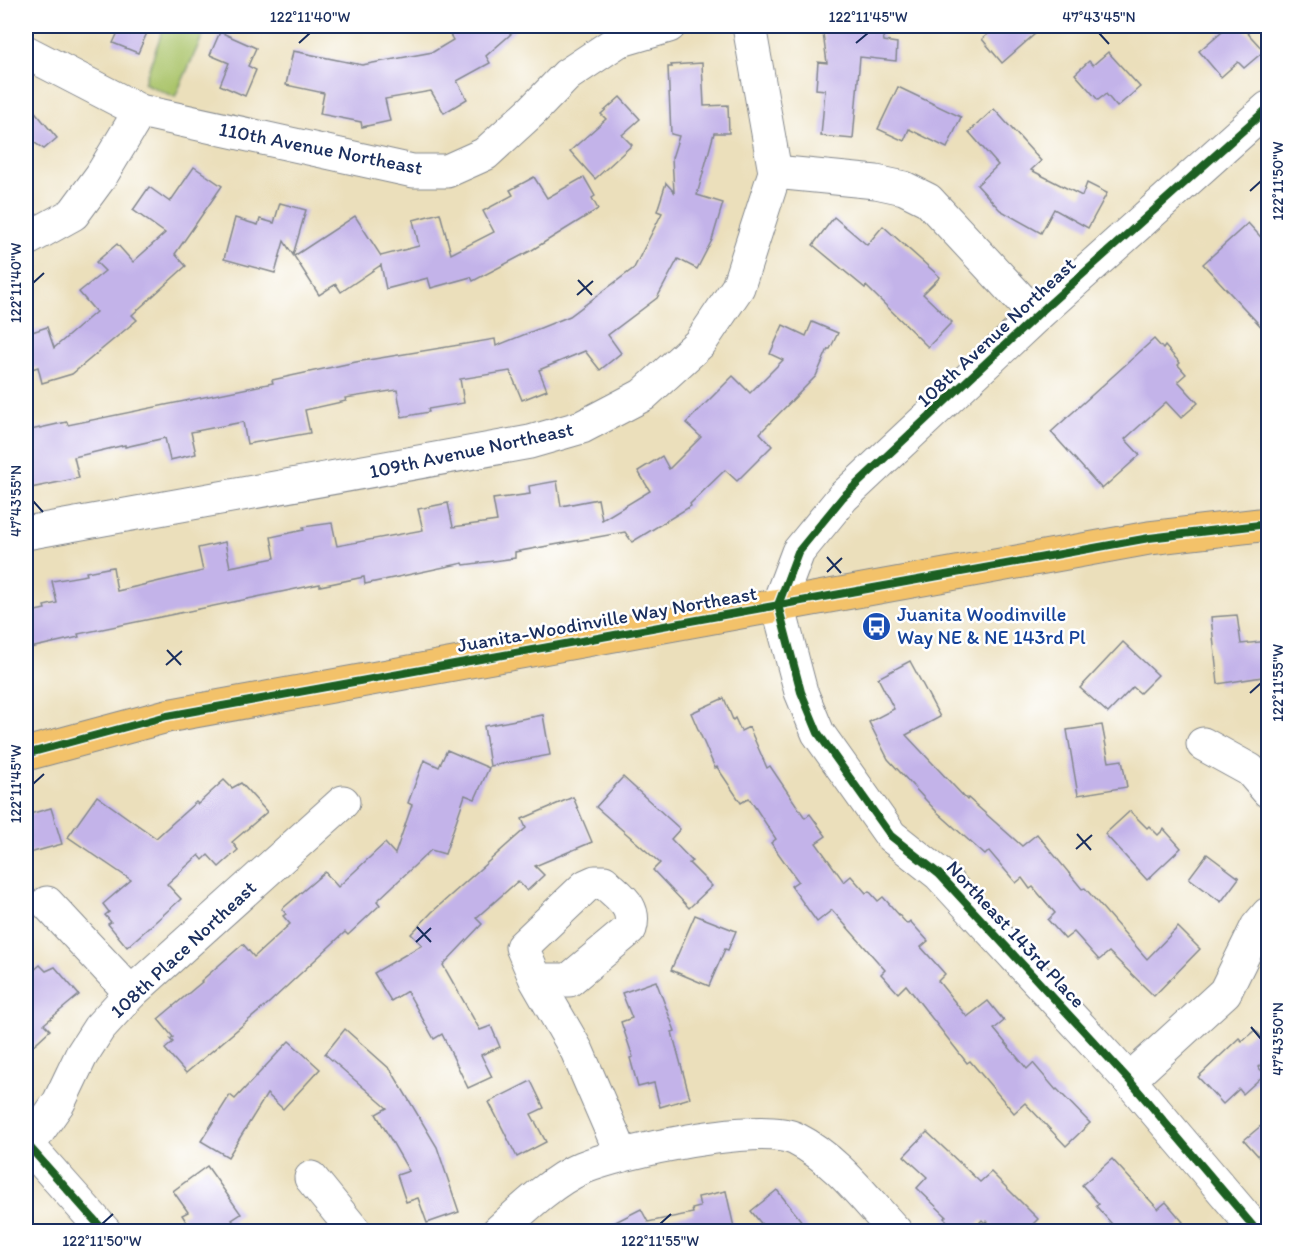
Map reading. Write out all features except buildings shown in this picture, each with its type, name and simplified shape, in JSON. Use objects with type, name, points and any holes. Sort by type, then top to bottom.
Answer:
[{"type":"main road","name":"Juanita-Woodinville Way Northeast","points":[[26,754],[167,716],[1149,538],[1269,524]]},
{"type":"street","name":"110th Avenue Northeast","points":[[26,51],[140,111],[413,171],[447,171],[485,154],[567,75],[618,41],[669,26]]},
{"type":"street","name":"109th Avenue Northeast","points":[[26,533],[530,442],[582,427],[643,395],[700,343],[738,287],[775,172],[749,26]]},
{"type":"street","name":"108th Avenue Northeast","points":[[778,605],[798,552],[843,497],[1036,316],[1269,108]]},
{"type":"street","points":[[26,240],[73,214],[101,176],[140,111]]},
{"type":"street","points":[[775,172],[876,182],[904,188],[928,200],[1036,316]]},
{"type":"street","name":"Northeast 143rd Place","points":[[778,605],[801,692],[818,733],[891,836],[939,874],[1129,1080],[1258,1232]]},
{"type":"street","points":[[1203,744],[1250,770],[1269,791]]},
{"type":"street","name":"108th Place Northeast","points":[[27,1144],[59,1102],[81,1056],[99,1028],[131,993],[343,802]]},
{"type":"street","points":[[46,903],[131,993]]},
{"type":"street","points":[[1129,1080],[1225,992],[1257,927],[1269,914]]},
{"type":"street","points":[[536,980],[577,1051],[622,1155]]},
{"type":"street","points":[[498,1232],[535,1198],[580,1169],[622,1155],[734,1133],[766,1133],[794,1138],[832,1164],[896,1232]]},
{"type":"street","points":[[27,1144],[105,1232]]},
{"type":"street","points":[[311,1178],[355,1232]]},
{"type":"green space","points":[[164,26],[207,26],[175,97],[144,83]]},
{"type":"cycle path","points":[[778,605],[798,552],[843,497],[1036,316],[1268,108]]},
{"type":"cycle path","points":[[26,754],[167,716],[1149,538],[1268,524]]},
{"type":"cycle path","points":[[778,605],[801,692],[818,733],[891,836],[939,874],[1129,1080],[1258,1232]]},
{"type":"cycle path","points":[[26,1143],[105,1232]]},
{"type":"place","name":"Juanita Woodinville Way NE & NE 143rd Pl","points":[[876,626]]}]
